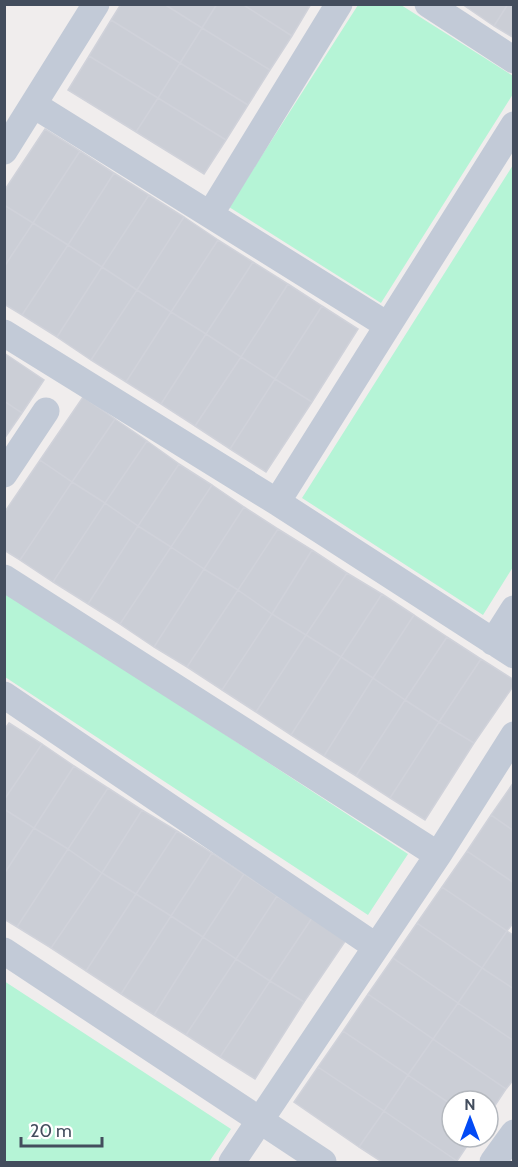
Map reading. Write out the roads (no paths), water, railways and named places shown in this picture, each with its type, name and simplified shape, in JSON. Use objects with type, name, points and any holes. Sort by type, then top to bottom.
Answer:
[{"type":"street","points":[[4,151],[96,4]]},
{"type":"street","points":[[211,213],[339,4]]},
{"type":"street","points":[[428,4],[513,60]]},
{"type":"street","points":[[34,105],[211,213],[387,325]]},
{"type":"street","points":[[277,502],[513,125]]},
{"type":"street","points":[[4,333],[277,502],[503,648],[513,609]]},
{"type":"street","points":[[4,474],[46,411]]},
{"type":"street","points":[[4,579],[438,855]]},
{"type":"street","points":[[4,694],[375,946]]},
{"type":"street","points":[[232,1162],[438,855],[513,735]]},
{"type":"street","points":[[4,951],[323,1162]]},
{"type":"street","points":[[493,1162],[513,1133]]}]
